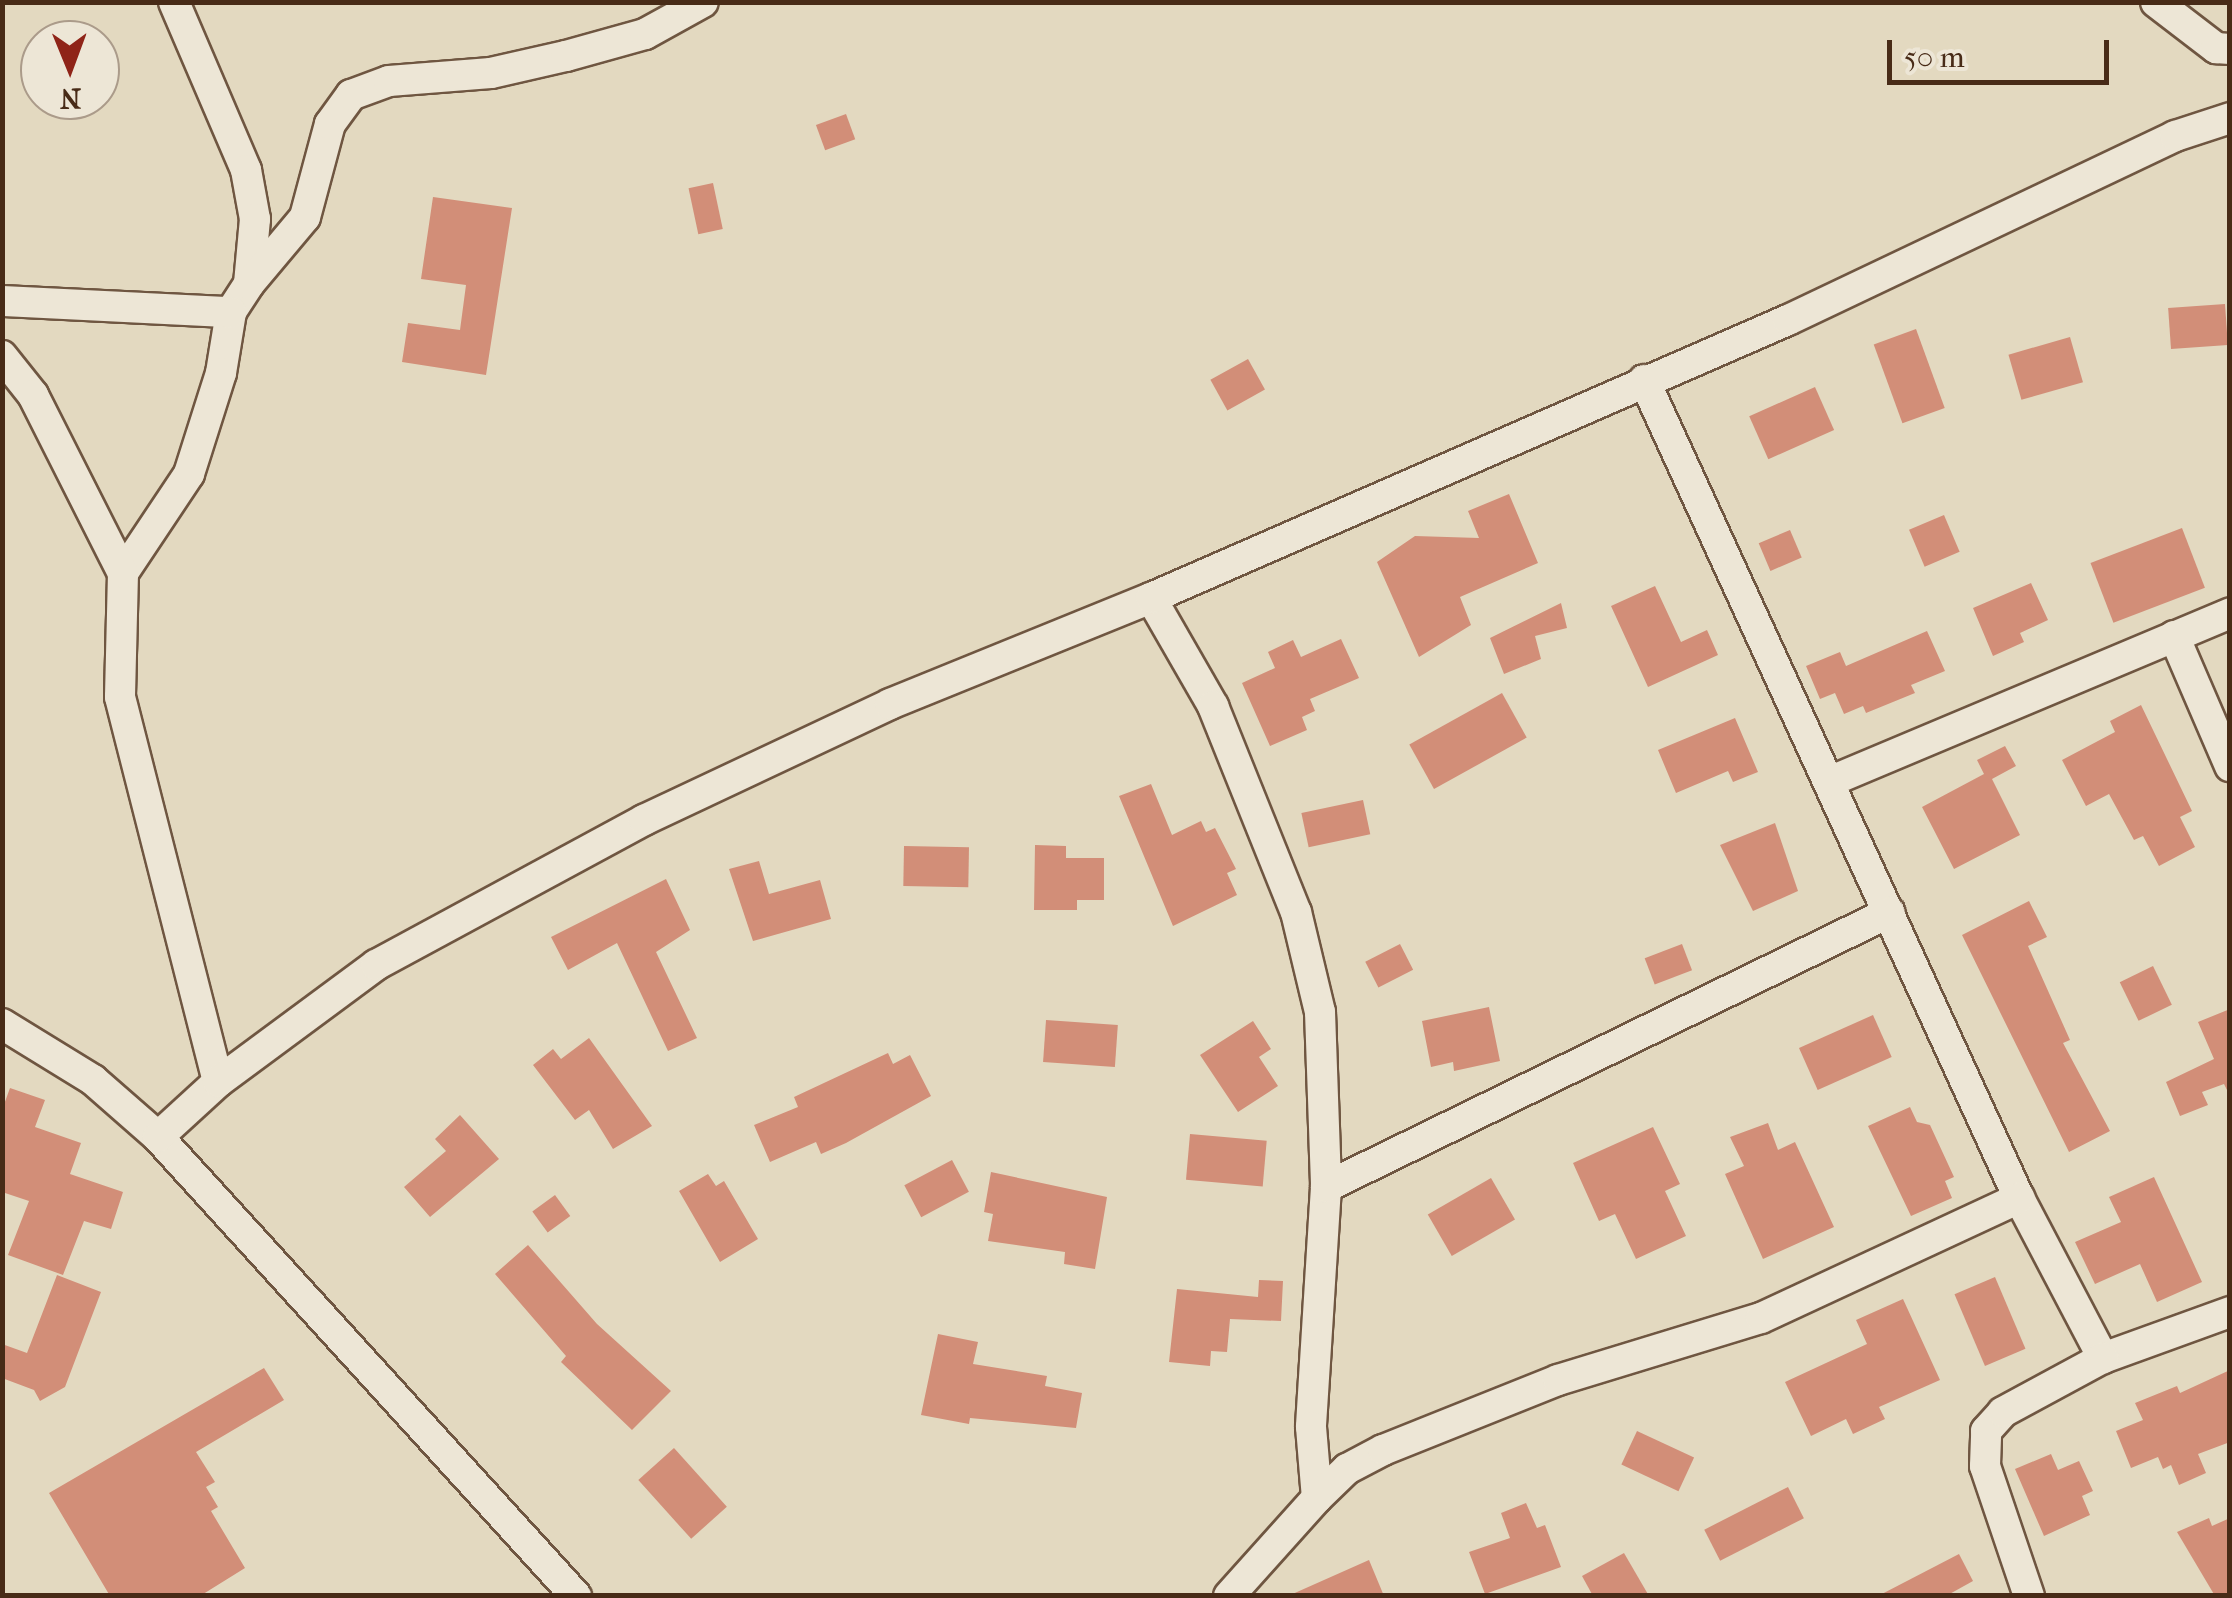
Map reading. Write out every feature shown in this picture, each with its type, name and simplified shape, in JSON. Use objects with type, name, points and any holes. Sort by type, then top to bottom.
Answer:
[{"type":"street","points":[[174,2],[246,170],[254,219],[249,284]]},
{"type":"street","points":[[123,572],[189,474],[221,373],[231,312],[305,216],[330,124],[351,95],[389,81],[491,72],[566,56],[645,34],[703,2]]},
{"type":"street","points":[[2156,2],[2216,48],[2230,50]]},
{"type":"street","points":[[158,1137],[218,1082],[376,965],[508,891],[890,704],[1151,598],[1788,320],[2174,136],[2230,118]]},
{"type":"street","points":[[2,301],[231,312]]},
{"type":"street","points":[[2,356],[33,395],[123,572],[119,660],[126,739],[218,1082]]},
{"type":"street","points":[[1644,380],[1831,780],[2019,1198],[2102,1358]]},
{"type":"street","points":[[1151,598],[1213,706],[1296,912],[1325,1059],[1326,1187],[1311,1427],[1317,1498]]},
{"type":"street","points":[[1831,780],[2230,613]]},
{"type":"street","points":[[2174,636],[2230,766]]},
{"type":"street","points":[[1326,1187],[1890,912]]},
{"type":"street","points":[[2,1024],[93,1080],[158,1137],[576,1596]]},
{"type":"street","points":[[1229,1596],[1347,1469],[1383,1450],[1558,1380],[1762,1318],[2019,1198]]},
{"type":"street","points":[[2030,1596],[1985,1466],[1986,1431],[2003,1412],[2102,1358],[2230,1312]]},
{"type":"building","points":[[846,114],[855,139],[825,150],[816,125]]},
{"type":"building","points":[[713,183],[723,229],[698,234],[689,188]]},
{"type":"building","points":[[433,197],[512,208],[486,375],[402,362],[408,323],[460,330],[466,285],[421,279]]},
{"type":"building","points":[[2225,304],[2228,345],[2171,349],[2168,308]]},
{"type":"building","points":[[1916,329],[1945,408],[1902,423],[1874,344]]},
{"type":"building","points":[[2070,337],[2083,382],[2021,400],[2008,355]]},
{"type":"building","points":[[1248,359],[1265,390],[1227,410],[1210,380]]},
{"type":"building","points":[[1815,387],[1834,430],[1768,459],[1749,416]]},
{"type":"building","points":[[1509,494],[1538,563],[1460,597],[1471,625],[1419,657],[1377,562],[1415,536],[1479,538],[1468,511]]},
{"type":"building","points":[[1944,515],[1960,552],[1925,567],[1909,530]]},
{"type":"building","points":[[2182,528],[2205,588],[2113,623],[2091,563]]},
{"type":"building","points":[[1790,530],[1802,558],[1770,571],[1759,543]]},
{"type":"building","points":[[2031,583],[2048,620],[2020,633],[2024,642],[1993,656],[1973,608]]},
{"type":"building","points":[[1655,586],[1681,642],[1707,630],[1718,655],[1648,687],[1611,606]]},
{"type":"building","points":[[1561,603],[1567,628],[1535,636],[1541,659],[1504,674],[1490,638]]},
{"type":"building","points":[[1927,631],[1945,671],[1911,685],[1915,693],[1866,713],[1863,706],[1844,714],[1835,693],[1820,699],[1806,666],[1840,652],[1846,666]]},
{"type":"building","points":[[1341,639],[1359,678],[1310,699],[1315,711],[1302,717],[1307,730],[1270,746],[1242,683],[1275,668],[1268,652],[1293,640],[1301,657]]},
{"type":"building","points":[[1502,693],[1527,738],[1434,789],[1409,744]]},
{"type":"building","points":[[2141,705],[2192,811],[2180,817],[2195,847],[2159,866],[2143,836],[2134,840],[2109,794],[2086,806],[2062,760],[2115,732],[2110,721]]},
{"type":"building","points":[[1735,718],[1758,772],[1733,782],[1728,771],[1676,793],[1658,750]]},
{"type":"building","points":[[2005,746],[2016,766],[1992,779],[2020,835],[1954,869],[1922,807],[1984,774],[1977,760]]},
{"type":"building","points":[[1151,784],[1172,835],[1201,821],[1206,832],[1215,828],[1236,869],[1227,873],[1237,895],[1173,926],[1119,796]]},
{"type":"building","points":[[1363,800],[1370,834],[1309,847],[1301,813]]},
{"type":"building","points":[[1775,823],[1798,891],[1753,911],[1720,845]]},
{"type":"building","points":[[1035,845],[1066,846],[1066,858],[1104,858],[1104,900],[1077,900],[1077,910],[1034,910]]},
{"type":"building","points":[[904,846],[969,847],[968,887],[903,886]]},
{"type":"building","points":[[759,861],[769,894],[820,880],[831,919],[753,941],[729,869]]},
{"type":"building","points":[[666,879],[690,930],[656,952],[697,1038],[668,1051],[617,943],[568,970],[551,937]]},
{"type":"building","points":[[2029,901],[2047,937],[2028,946],[2070,1040],[2063,1043],[2110,1131],[2069,1152],[1962,935]]},
{"type":"building","points":[[1400,944],[1413,970],[1378,988],[1365,962]]},
{"type":"building","points":[[1682,944],[1692,970],[1655,984],[1645,958]]},
{"type":"building","points":[[2153,966],[2172,1005],[2139,1021],[2120,982]]},
{"type":"building","points":[[1489,1007],[1500,1061],[1454,1071],[1453,1062],[1431,1067],[1422,1021]]},
{"type":"building","points":[[2230,1009],[2230,1096],[2224,1084],[2202,1092],[2208,1105],[2180,1116],[2166,1082],[2214,1059],[2198,1022]]},
{"type":"building","points":[[1873,1015],[1892,1057],[1818,1090],[1799,1048]]},
{"type":"building","points":[[1046,1020],[1118,1025],[1115,1067],[1043,1062]]},
{"type":"building","points":[[1253,1021],[1271,1049],[1259,1057],[1278,1086],[1238,1112],[1200,1055]]},
{"type":"building","points":[[589,1038],[652,1126],[613,1149],[589,1110],[575,1120],[533,1065],[553,1049],[561,1059]]},
{"type":"building","points":[[888,1053],[893,1064],[910,1055],[931,1096],[821,1154],[816,1142],[770,1162],[754,1125],[798,1107],[794,1097]]},
{"type":"building","points":[[10,1088],[45,1100],[35,1127],[81,1143],[70,1174],[123,1192],[111,1229],[84,1221],[63,1275],[8,1255],[29,1201],[2,1192],[2,1110]]},
{"type":"building","points":[[1910,1107],[1917,1122],[1930,1125],[1954,1177],[1945,1181],[1952,1198],[1911,1216],[1868,1126]]},
{"type":"building","points":[[460,1115],[499,1159],[430,1217],[404,1187],[446,1151],[435,1139]]},
{"type":"building","points":[[1768,1123],[1778,1150],[1795,1142],[1834,1227],[1763,1259],[1725,1174],[1744,1166],[1730,1137]]},
{"type":"building","points":[[1653,1127],[1680,1184],[1665,1191],[1686,1236],[1636,1259],[1615,1214],[1599,1221],[1573,1163]]},
{"type":"building","points":[[1190,1134],[1267,1141],[1263,1187],[1186,1180]]},
{"type":"building","points":[[952,1160],[969,1192],[921,1217],[904,1185]]},
{"type":"building","points":[[991,1172],[1107,1197],[1095,1269],[1064,1264],[1065,1252],[988,1241],[993,1214],[984,1212]]},
{"type":"building","points":[[708,1174],[716,1186],[724,1181],[758,1239],[720,1262],[679,1191]]},
{"type":"building","points":[[2154,1177],[2202,1282],[2157,1302],[2140,1264],[2095,1284],[2075,1242],[2121,1222],[2109,1197]]},
{"type":"building","points":[[1491,1178],[1515,1220],[1452,1256],[1428,1214]]},
{"type":"building","points":[[555,1195],[570,1216],[548,1232],[532,1211]]},
{"type":"building","points":[[528,1245],[597,1324],[671,1391],[632,1430],[561,1362],[566,1356],[495,1274]]},
{"type":"building","points":[[57,1275],[101,1292],[65,1387],[40,1401],[34,1390],[2,1378],[2,1344],[27,1353]]},
{"type":"building","points":[[1995,1277],[2025,1349],[1985,1366],[1954,1294]]},
{"type":"building","points":[[1259,1280],[1283,1281],[1281,1321],[1230,1319],[1227,1352],[1211,1351],[1210,1366],[1169,1362],[1177,1289],[1258,1297]]},
{"type":"building","points":[[1903,1299],[1940,1380],[1879,1407],[1885,1419],[1853,1434],[1846,1419],[1811,1436],[1785,1382],[1867,1344],[1856,1320]]},
{"type":"building","points":[[938,1334],[978,1342],[973,1364],[1047,1376],[1045,1386],[1082,1393],[1076,1428],[970,1418],[969,1424],[921,1415]]},
{"type":"building","points":[[264,1368],[284,1400],[196,1452],[215,1482],[206,1487],[218,1507],[211,1511],[245,1568],[200,1596],[110,1596],[49,1493]]},
{"type":"building","points":[[2230,1370],[2230,1442],[2198,1454],[2206,1473],[2179,1485],[2171,1465],[2163,1469],[2158,1457],[2131,1468],[2116,1431],[2143,1420],[2135,1403],[2177,1386],[2180,1393]]},
{"type":"building","points":[[1637,1431],[1694,1458],[1678,1491],[1621,1465]]},
{"type":"building","points":[[674,1448],[727,1507],[691,1539],[638,1480]]},
{"type":"building","points":[[2051,1454],[2058,1470],[2079,1461],[2093,1491],[2082,1496],[2090,1515],[2044,1536],[2015,1469]]},
{"type":"building","points":[[1788,1487],[1804,1518],[1720,1561],[1704,1530]]},
{"type":"building","points":[[1526,1503],[1537,1528],[1545,1525],[1561,1567],[1485,1594],[1469,1552],[1510,1538],[1501,1513]]},
{"type":"building","points":[[2209,1518],[2212,1526],[2230,1518],[2230,1596],[2215,1596],[2177,1532]]},
{"type":"building","points":[[1624,1553],[1649,1596],[1593,1596],[1582,1576]]},
{"type":"building","points":[[1959,1554],[1973,1581],[1946,1596],[1878,1596]]},
{"type":"building","points":[[1369,1560],[1384,1596],[1288,1596]]}]
